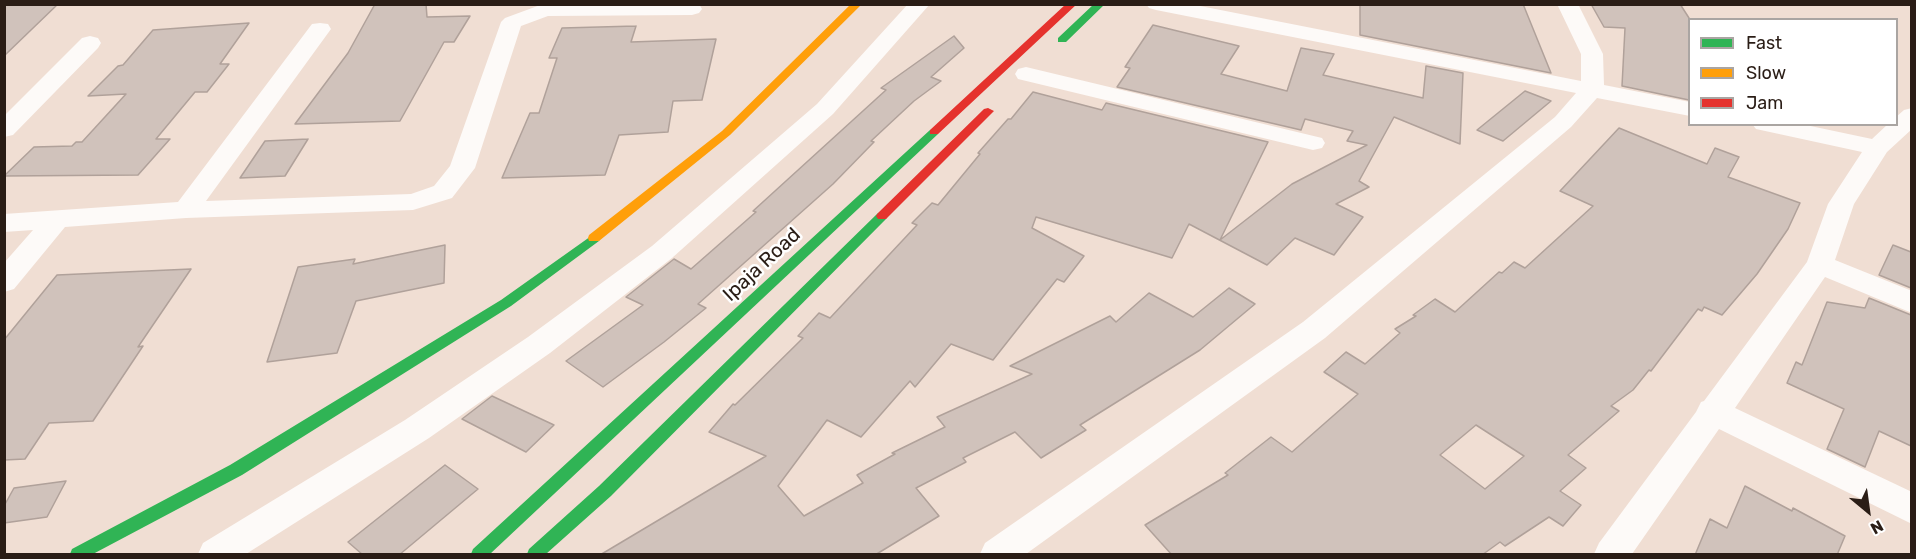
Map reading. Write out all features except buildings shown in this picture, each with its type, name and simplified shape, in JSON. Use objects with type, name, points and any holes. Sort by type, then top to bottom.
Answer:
[{"type":"main road","points":[[78,555],[236,470],[506,303],[556,268],[726,133],[857,4]]},
{"type":"main road","name":"Ipaja Road","points":[[479,555],[1072,4]]},
{"type":"main road","points":[[1050,51],[1100,4]]},
{"type":"main road","points":[[535,555],[605,491],[1002,98]]},
{"type":"street","points":[[216,555],[417,429],[539,345],[662,252],[825,109],[920,4]]},
{"type":"street","points":[[1156,4],[1593,88],[1688,109]]},
{"type":"street","points":[[998,555],[1314,330],[1563,122],[1593,88],[1592,54],[1568,4]]},
{"type":"street","points":[[4,223],[186,210],[413,202],[443,192],[462,168],[512,22],[546,10],[692,9]]},
{"type":"street","points":[[186,210],[320,29]]},
{"type":"street","points":[[4,130],[90,43]]},
{"type":"street","points":[[1026,74],[1313,143]]},
{"type":"street","points":[[1612,555],[1712,411],[1820,264],[1841,204],[1877,148],[1911,115]]},
{"type":"street","points":[[1773,126],[1877,148]]},
{"type":"street","points":[[4,282],[56,220]]},
{"type":"street","points":[[1820,264],[1911,303]]},
{"type":"street","points":[[1712,411],[1911,510]]},
{"type":"traffic: fast","points":[[1062,40],[1100,4]]},
{"type":"traffic: fast","points":[[479,554],[934,132]]},
{"type":"traffic: fast","points":[[535,554],[605,491],[882,216]]},
{"type":"traffic: fast","points":[[78,554],[236,470],[506,303],[594,238]]},
{"type":"traffic: slow","points":[[594,238],[726,133],[857,4]]},
{"type":"traffic: jam","points":[[934,132],[1072,4]]},
{"type":"traffic: jam","points":[[882,216],[988,111]]}]
